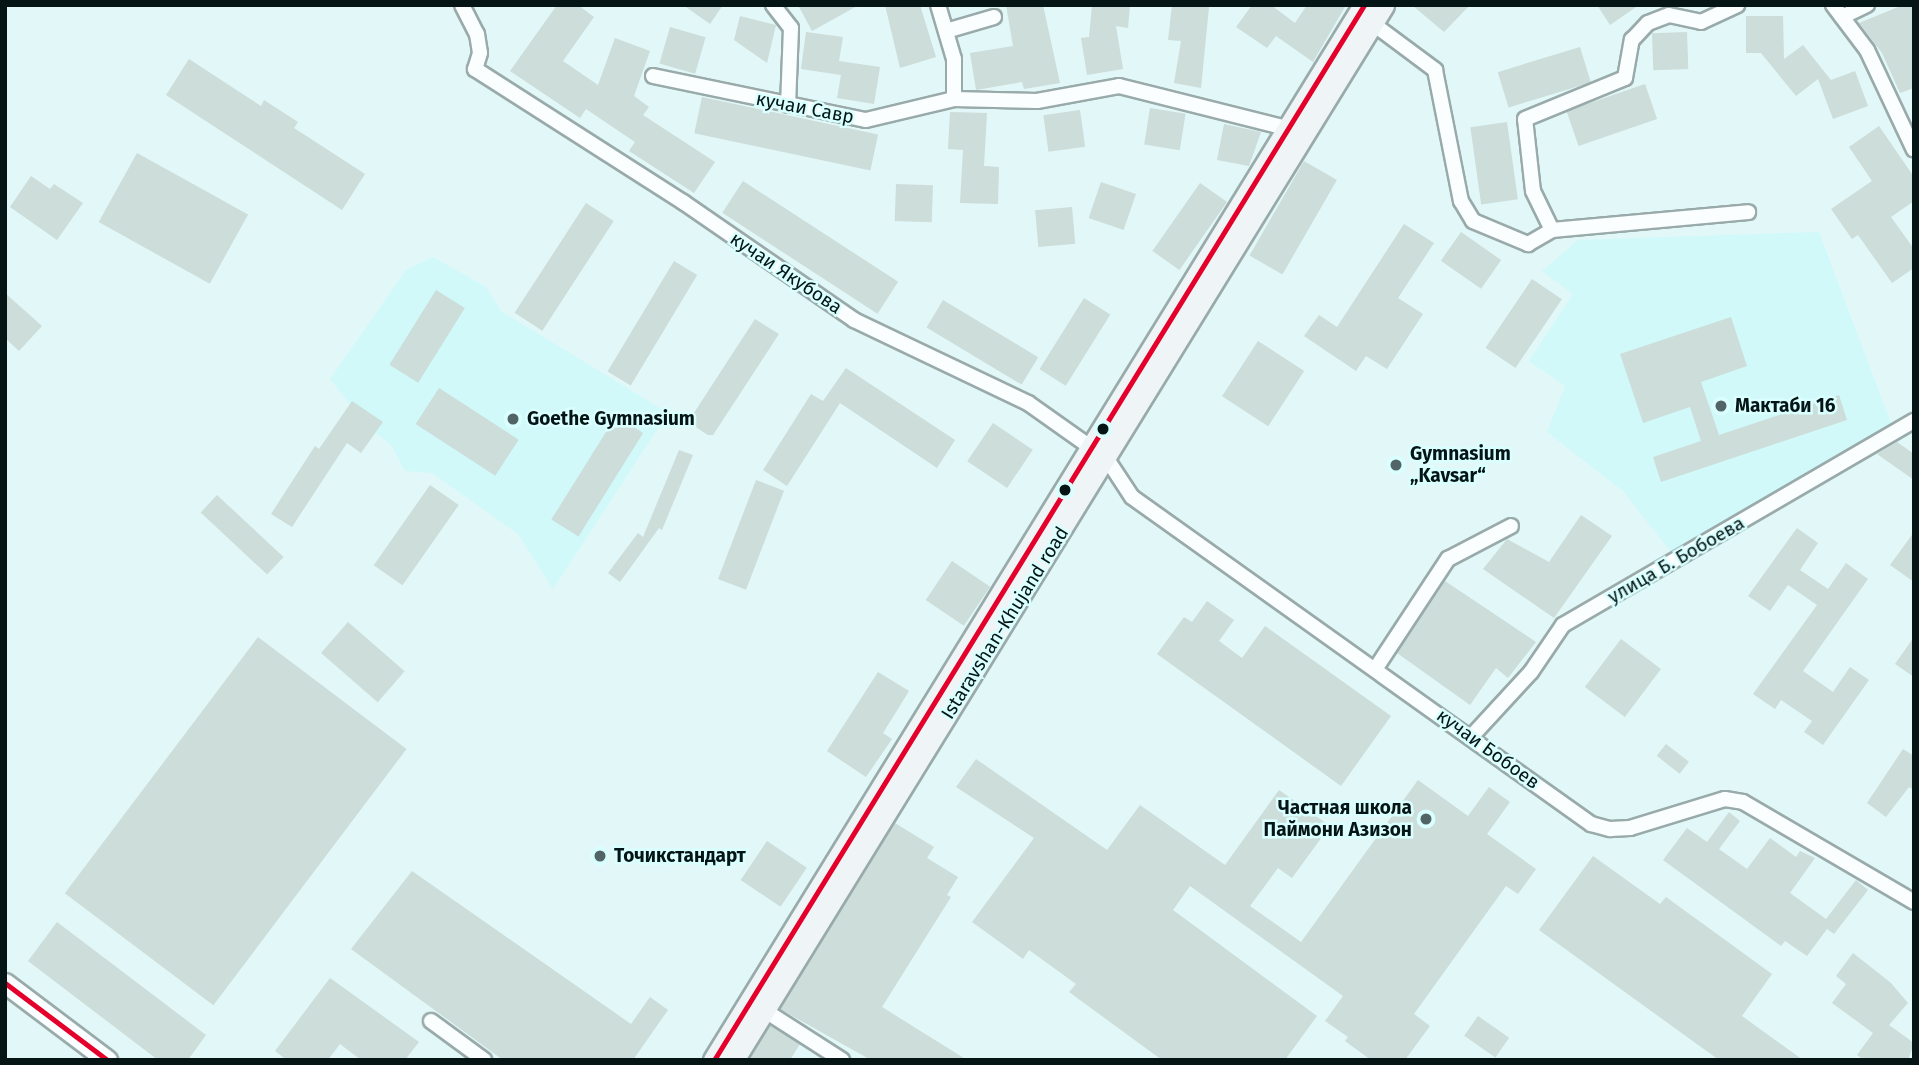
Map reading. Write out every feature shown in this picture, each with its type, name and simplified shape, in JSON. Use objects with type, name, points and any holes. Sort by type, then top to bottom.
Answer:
[{"type":"main road","points":[[713,1060],[1100,454],[1286,128],[1373,11]]},
{"type":"main road","name":"Istaravshan-Khujand road","points":[[733,1060],[1100,454],[1301,132],[1373,11]]},
{"type":"main road","points":[[5,983],[107,1060]]},
{"type":"street","name":"кучаи Якубова","points":[[463,5],[477,34],[480,53],[475,69],[683,202],[854,320],[1028,403],[1100,454]]},
{"type":"street","points":[[773,5],[791,28],[788,105]]},
{"type":"street","points":[[938,5],[954,59],[954,100]]},
{"type":"street","points":[[1552,230],[1533,191],[1525,119],[1616,84],[1629,68],[1638,29],[1667,10],[1701,22],[1737,5]]},
{"type":"street","points":[[1867,5],[1837,11],[1867,50],[1914,150]]},
{"type":"street","points":[[1373,11],[1435,70],[1465,213],[1473,221],[1528,244],[1552,230],[1748,212]]},
{"type":"street","points":[[946,31],[994,18]]},
{"type":"street","name":"кучаи Савр","points":[[653,76],[866,120],[954,100],[1037,101],[1119,86],[1286,128]]},
{"type":"street","name":"улица Б. Бобоева","points":[[1471,737],[1531,672],[1563,625],[1914,421]]},
{"type":"street","name":"кучаи Бобоев","points":[[1100,454],[1132,497],[1376,668],[1591,824],[1610,830],[1630,828],[1710,802],[1725,799],[1743,802],[1914,902]]},
{"type":"street","points":[[1376,668],[1448,559],[1511,526]]},
{"type":"street","points":[[764,1010],[842,1060]]},
{"type":"street","points":[[431,1021],[484,1060]]},
{"type":"shaded area","name":"Мактаби 16","points":[[1819,232],[1892,426],[1674,556],[1623,491],[1547,432],[1565,386],[1529,361],[1573,294],[1542,271],[1578,240]]},
{"type":"shaded area","name":"Goethe Gymnasium","points":[[433,257],[486,287],[501,311],[668,413],[553,589],[518,534],[432,473],[405,471],[391,445],[367,426],[330,379],[406,270]]},
{"type":"building","points":[[557,5],[578,5],[594,17],[563,61],[598,85],[615,38],[650,51],[634,96],[649,107],[643,115],[715,162],[694,193],[629,151],[635,142],[586,109],[580,118],[510,71]]},
{"type":"building","points":[[683,5],[723,5],[710,24]]},
{"type":"building","points":[[798,5],[859,5],[812,31]]},
{"type":"building","points":[[885,5],[920,5],[936,57],[900,68]]},
{"type":"building","points":[[1006,5],[1043,5],[1060,83],[1024,89],[1022,82],[976,90],[970,53],[1013,46]]},
{"type":"building","points":[[1092,5],[1130,5],[1128,28],[1116,26],[1123,69],[1087,75],[1081,38],[1089,37]]},
{"type":"building","points":[[1172,5],[1209,7],[1201,88],[1174,83],[1181,41],[1168,40]]},
{"type":"building","points":[[1252,5],[1271,5],[1295,23],[1307,5],[1346,5],[1313,62],[1276,36],[1267,48],[1236,27]]},
{"type":"building","points":[[1412,5],[1470,5],[1444,32]]},
{"type":"building","points":[[1597,5],[1639,5],[1610,25]]},
{"type":"building","points":[[1903,5],[1914,5],[1914,88],[1900,93],[1882,53],[1859,23]]},
{"type":"building","points":[[740,16],[776,25],[767,63],[734,40]]},
{"type":"building","points":[[1746,16],[1783,16],[1784,59],[1803,45],[1831,80],[1855,71],[1868,106],[1833,119],[1818,79],[1796,96],[1761,53],[1746,53]]},
{"type":"building","points":[[670,27],[706,37],[695,74],[660,64]]},
{"type":"building","points":[[806,32],[843,37],[839,61],[880,67],[874,104],[837,98],[841,75],[801,69]]},
{"type":"building","points":[[1687,32],[1688,69],[1653,70],[1652,33]]},
{"type":"building","points":[[1580,47],[1591,82],[1509,108],[1498,72]]},
{"type":"building","points":[[189,59],[261,106],[264,100],[298,122],[294,128],[365,174],[342,210],[166,95]]},
{"type":"building","points":[[1645,84],[1657,119],[1579,146],[1567,111]]},
{"type":"building","points":[[702,97],[878,134],[870,171],[694,133]]},
{"type":"building","points":[[1150,108],[1186,114],[1180,150],[1144,145]]},
{"type":"building","points":[[1080,110],[1085,147],[1049,152],[1043,115]]},
{"type":"building","points":[[950,112],[987,113],[984,166],[999,167],[998,204],[960,203],[963,150],[948,149]]},
{"type":"building","points":[[1507,122],[1518,199],[1481,204],[1470,127]]},
{"type":"building","points":[[1224,124],[1261,132],[1249,166],[1217,160]]},
{"type":"building","points":[[1879,126],[1914,177],[1914,201],[1891,217],[1914,249],[1914,268],[1892,283],[1858,235],[1852,239],[1831,209],[1872,181],[1849,147]]},
{"type":"building","points":[[137,153],[248,215],[210,284],[99,222]]},
{"type":"building","points":[[1304,161],[1337,180],[1282,274],[1250,255]]},
{"type":"building","points":[[31,176],[50,189],[54,184],[83,203],[57,240],[10,207]]},
{"type":"building","points":[[743,181],[898,282],[877,314],[722,213]]},
{"type":"building","points":[[1101,182],[1136,194],[1124,230],[1089,218]]},
{"type":"building","points":[[1200,183],[1227,202],[1179,270],[1152,251]]},
{"type":"building","points":[[896,184],[933,185],[932,222],[895,221]]},
{"type":"building","points":[[586,203],[614,221],[542,331],[515,313]]},
{"type":"building","points":[[1072,207],[1075,244],[1038,247],[1035,210]]},
{"type":"building","points":[[1404,224],[1434,243],[1398,298],[1423,314],[1387,369],[1366,356],[1356,371],[1304,336],[1319,315],[1337,327]]},
{"type":"building","points":[[1461,232],[1501,260],[1481,289],[1441,261]]},
{"type":"building","points":[[674,261],[697,275],[631,385],[608,372]]},
{"type":"building","points":[[1532,279],[1562,299],[1515,368],[1486,348]]},
{"type":"building","points":[[436,290],[465,308],[418,383],[389,365]]},
{"type":"building","points":[[5,293],[42,326],[19,351],[5,338]]},
{"type":"building","points":[[1084,298],[1110,314],[1066,386],[1039,369]]},
{"type":"building","points":[[943,300],[1038,357],[1022,385],[927,327]]},
{"type":"building","points":[[1731,317],[1747,366],[1701,382],[1719,435],[1839,395],[1847,420],[1661,482],[1653,457],[1701,441],[1690,407],[1643,423],[1620,354]]},
{"type":"building","points":[[755,319],[779,334],[713,435],[708,435],[688,422]]},
{"type":"building","points":[[1258,341],[1304,371],[1268,426],[1222,396]]},
{"type":"building","points":[[846,368],[955,440],[937,468],[840,403],[787,486],[763,470],[811,394],[823,401]]},
{"type":"building","points":[[439,388],[519,440],[495,476],[416,424]]},
{"type":"building","points":[[352,401],[383,422],[361,453],[347,443],[292,527],[271,514],[315,446],[319,449]]},
{"type":"building","points":[[616,416],[643,433],[578,536],[551,519]]},
{"type":"building","points":[[993,423],[1033,450],[1007,488],[967,461]]},
{"type":"building","points":[[1897,442],[1914,454],[1914,480],[1877,454]]},
{"type":"building","points":[[679,450],[693,455],[662,530],[659,528],[620,582],[608,573],[638,533],[643,537]]},
{"type":"building","points":[[756,480],[784,491],[746,590],[718,579]]},
{"type":"building","points":[[430,485],[459,505],[402,585],[374,565]]},
{"type":"building","points":[[217,495],[284,557],[267,575],[201,513]]},
{"type":"building","points":[[1581,515],[1612,536],[1554,618],[1483,569],[1507,539],[1549,562]]},
{"type":"building","points":[[1797,528],[1818,543],[1800,570],[1828,589],[1846,563],[1868,579],[1803,671],[1833,692],[1850,667],[1869,680],[1823,745],[1804,732],[1812,721],[1781,700],[1775,709],[1753,694],[1817,605],[1788,585],[1770,611],[1748,596]]},
{"type":"building","points":[[1914,532],[1914,582],[1890,565]]},
{"type":"building","points":[[952,561],[990,587],[964,626],[926,600]]},
{"type":"building","points":[[1445,581],[1536,642],[1508,678],[1496,668],[1470,705],[1397,653]]},
{"type":"building","points":[[1207,601],[1234,620],[1219,641],[1242,658],[1265,626],[1391,716],[1341,786],[1157,654],[1184,617],[1192,622]]},
{"type":"building","points":[[348,622],[405,671],[378,702],[321,653]]},
{"type":"building","points":[[258,637],[407,749],[213,1005],[65,893]]},
{"type":"building","points":[[1914,637],[1914,677],[1895,664]]},
{"type":"building","points":[[1621,639],[1661,669],[1625,717],[1585,687]]},
{"type":"building","points":[[878,672],[909,691],[883,733],[892,739],[866,777],[827,751]]},
{"type":"building","points":[[1666,744],[1689,762],[1680,774],[1657,756]]},
{"type":"building","points":[[1903,749],[1914,756],[1914,790],[1909,787],[1886,817],[1867,803]]},
{"type":"building","points":[[976,759],[1107,850],[1140,805],[1225,865],[1279,790],[1330,826],[1292,878],[1278,868],[1250,906],[1301,942],[1418,780],[1468,816],[1489,787],[1510,802],[1487,834],[1536,869],[1518,894],[1506,886],[1414,1014],[1430,1026],[1405,1060],[1371,1060],[1345,1041],[1348,1037],[1325,1021],[1343,996],[1190,886],[1173,910],[1317,1016],[1285,1060],[1162,1060],[1069,992],[1076,984],[1029,950],[1023,959],[972,922],[1034,838],[956,787]]},
{"type":"building","points":[[1729,812],[1740,821],[1719,849],[1747,869],[1770,838],[1796,857],[1800,851],[1815,858],[1790,893],[1826,919],[1856,880],[1868,890],[1834,934],[1827,929],[1807,956],[1785,941],[1781,946],[1663,860],[1687,828],[1707,842]]},
{"type":"building","points":[[895,823],[934,847],[927,858],[958,877],[947,895],[951,897],[882,1007],[967,1060],[871,1060],[780,1009]]},
{"type":"building","points":[[767,841],[807,868],[781,907],[741,880]]},
{"type":"building","points":[[1593,856],[1660,904],[1666,897],[1772,974],[1742,1016],[1803,1060],[1719,1060],[1539,930]]},
{"type":"building","points":[[412,871],[631,1024],[650,997],[668,1010],[633,1060],[503,1060],[351,949]]},
{"type":"building","points":[[57,922],[206,1035],[188,1060],[158,1060],[28,961]]},
{"type":"building","points":[[1853,953],[1891,983],[1908,1003],[1889,1025],[1914,1043],[1908,1060],[1864,1060],[1857,1055],[1873,1033],[1832,1003],[1846,984],[1836,976]]},
{"type":"building","points":[[330,978],[419,1042],[405,1060],[361,1060],[340,1044],[328,1060],[287,1060],[275,1051]]},
{"type":"building","points":[[1478,1016],[1509,1038],[1495,1057],[1464,1036]]},
{"type":"building","points":[[770,1025],[800,1044],[790,1060],[749,1060]]},
{"type":"transit line","points":[[714,1060],[1364,5]]},
{"type":"transit line","points":[[5,983],[107,1060]]},
{"type":"place","name":"Мактаби 16","points":[[1721,406]]},
{"type":"place","name":"Goethe Gymnasium","points":[[513,419]]},
{"type":"place","name":"Gymnasium „Kavsar“","points":[[1396,465]]},
{"type":"place","name":"Частная школа Паймони Азизон","points":[[1426,819]]},
{"type":"place","name":"Точикстандарт","points":[[600,856]]}]
